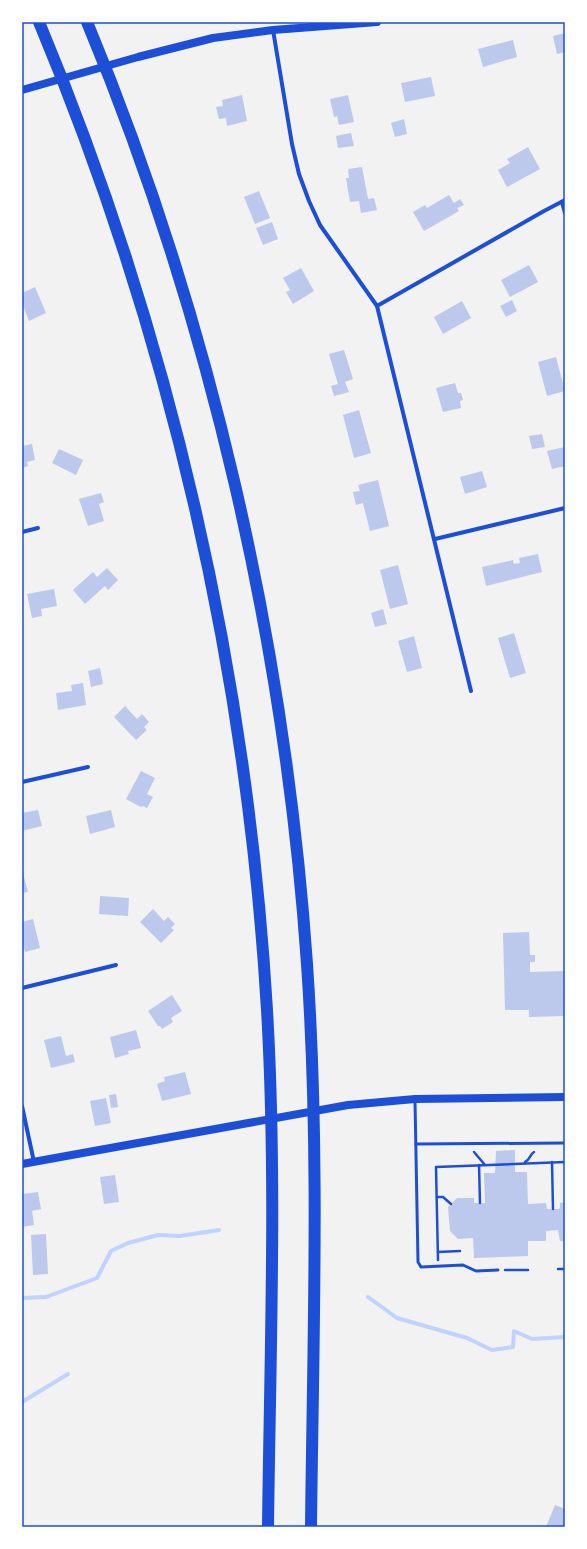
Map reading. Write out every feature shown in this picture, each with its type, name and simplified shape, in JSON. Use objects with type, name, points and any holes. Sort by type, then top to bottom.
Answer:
[{"type":"highway","points":[[39,22],[56,62],[114,219],[146,320],[185,465],[207,563],[227,668],[248,809],[264,964],[271,1097],[272,1138],[268,1527]]},
{"type":"highway","points":[[87,22],[111,82],[166,239],[195,333],[233,479],[254,574],[275,691],[293,816],[307,962],[314,1088],[315,1130],[311,1527]]},
{"type":"main road","points":[[22,90],[138,57],[213,38],[273,30],[377,22]]},
{"type":"main road","points":[[22,1164],[348,1105],[415,1099],[565,1096]]},
{"type":"street","points":[[273,30],[292,144],[299,174],[308,201],[320,225],[377,306],[472,691]]},
{"type":"street","points":[[377,306],[564,201],[565,213]]},
{"type":"street","points":[[435,538],[565,508]]},
{"type":"street","points":[[22,532],[38,528]]},
{"type":"street","points":[[22,782],[88,767]]},
{"type":"street","points":[[22,988],[116,966]]},
{"type":"street","points":[[22,1106],[34,1162]]},
{"type":"lane","points":[[415,1099],[418,1262],[421,1267],[463,1265],[476,1271],[498,1270]]},
{"type":"lane","points":[[416,1144],[565,1142]]},
{"type":"path","points":[[524,1163],[533,1152],[537,1151],[536,1143]]},
{"type":"path","points":[[474,1144],[474,1152],[486,1165]]},
{"type":"path","points":[[552,1162],[553,1209]]},
{"type":"path","points":[[438,1266],[436,1167],[565,1162]]},
{"type":"path","points":[[479,1165],[480,1203]]},
{"type":"path","points":[[437,1197],[443,1197],[451,1204]]},
{"type":"path","points":[[438,1252],[460,1251]]},
{"type":"path","points":[[558,1269],[565,1269]]},
{"type":"path","points":[[498,1270],[528,1270]]},
{"type":"building","points":[[565,33],[565,52],[557,54],[553,36]]},
{"type":"building","points":[[513,40],[517,57],[483,67],[478,49]]},
{"type":"building","points":[[431,77],[435,96],[405,102],[401,83]]},
{"type":"building","points":[[242,95],[247,121],[227,126],[226,118],[219,119],[216,107],[223,106],[222,100]]},
{"type":"building","points":[[348,95],[354,122],[339,125],[337,116],[334,117],[330,99]]},
{"type":"building","points":[[404,119],[407,134],[395,137],[391,123]]},
{"type":"building","points":[[351,133],[354,146],[338,148],[336,136]]},
{"type":"building","points":[[528,147],[540,169],[507,187],[498,170],[510,163],[507,159]]},
{"type":"building","points":[[362,167],[368,199],[374,198],[377,210],[361,213],[359,201],[350,202],[346,178],[349,178],[348,169]]},
{"type":"building","points":[[259,191],[270,218],[255,224],[244,197]]},
{"type":"building","points":[[449,195],[454,203],[460,199],[464,205],[457,208],[459,211],[424,231],[413,212],[425,205],[427,208]]},
{"type":"building","points":[[272,222],[278,239],[263,245],[256,228]]},
{"type":"building","points":[[529,265],[538,282],[510,297],[501,280]]},
{"type":"building","points":[[301,268],[314,291],[293,304],[286,292],[290,290],[283,278]]},
{"type":"building","points":[[35,287],[46,313],[29,321],[22,303],[22,293]]},
{"type":"building","points":[[512,300],[517,311],[506,317],[500,306]]},
{"type":"building","points":[[462,301],[471,318],[443,334],[434,317]]},
{"type":"building","points":[[344,350],[353,379],[345,382],[349,392],[334,396],[331,386],[338,384],[329,354]]},
{"type":"building","points":[[556,357],[565,391],[547,396],[538,362]]},
{"type":"building","points":[[455,383],[458,393],[461,393],[463,400],[460,401],[461,408],[443,412],[436,388]]},
{"type":"building","points":[[359,410],[371,453],[354,458],[343,415]]},
{"type":"building","points":[[542,434],[545,447],[532,449],[529,436]]},
{"type":"building","points":[[32,444],[35,460],[27,462],[28,466],[22,468],[22,446]]},
{"type":"building","points":[[565,447],[565,466],[552,469],[547,451]]},
{"type":"building","points":[[59,449],[83,460],[76,475],[52,463]]},
{"type":"building","points":[[482,471],[487,487],[465,494],[460,477]]},
{"type":"building","points":[[378,480],[389,526],[370,531],[363,503],[356,505],[353,492],[360,491],[358,485]]},
{"type":"building","points":[[101,493],[104,502],[99,504],[104,521],[88,526],[79,499]]},
{"type":"building","points":[[538,554],[542,572],[486,586],[482,567],[513,560],[514,564],[520,563],[519,558]]},
{"type":"building","points":[[398,565],[408,604],[390,609],[380,570]]},
{"type":"building","points":[[107,568],[118,580],[108,590],[105,586],[85,604],[73,590],[93,572],[97,577]]},
{"type":"building","points":[[54,589],[57,606],[41,609],[42,616],[32,618],[27,594]]},
{"type":"building","points":[[383,609],[387,624],[375,627],[371,613]]},
{"type":"building","points":[[514,633],[526,673],[510,678],[498,638]]},
{"type":"building","points":[[414,636],[422,668],[407,672],[398,641]]},
{"type":"building","points":[[100,668],[103,684],[91,687],[88,671]]},
{"type":"building","points":[[83,683],[86,705],[58,710],[56,693],[72,691],[71,685]]},
{"type":"building","points":[[125,706],[137,719],[142,714],[149,722],[144,727],[147,730],[136,740],[114,717]]},
{"type":"building","points":[[141,771],[155,778],[147,794],[153,797],[147,808],[143,806],[141,807],[126,799]]},
{"type":"building","points":[[38,810],[42,826],[22,831],[22,813]]},
{"type":"building","points":[[111,810],[115,827],[90,834],[86,816]]},
{"type":"building","points":[[22,869],[28,892],[22,893]]},
{"type":"building","points":[[100,896],[129,898],[128,916],[99,914]]},
{"type":"building","points":[[153,909],[164,921],[168,917],[175,924],[171,928],[174,930],[161,943],[140,922]]},
{"type":"building","points":[[33,919],[40,948],[25,952],[22,939],[22,922]]},
{"type":"building","points":[[529,932],[530,955],[535,955],[535,962],[530,962],[530,972],[565,971],[565,1016],[529,1017],[529,1010],[505,1010],[503,933]]},
{"type":"building","points":[[172,995],[182,1011],[171,1018],[173,1022],[162,1029],[158,1026],[148,1011]]},
{"type":"building","points":[[136,1030],[141,1048],[128,1051],[129,1054],[115,1058],[110,1037]]},
{"type":"building","points":[[61,1036],[66,1056],[73,1054],[75,1062],[51,1068],[44,1040]]},
{"type":"building","points":[[185,1072],[191,1094],[162,1101],[157,1084],[165,1081],[164,1077]]},
{"type":"building","points":[[116,1094],[118,1107],[111,1108],[109,1095]]},
{"type":"building","points":[[106,1098],[111,1123],[95,1126],[90,1101]]},
{"type":"building","points":[[515,1150],[515,1172],[527,1172],[528,1204],[546,1203],[547,1209],[559,1209],[560,1203],[565,1202],[565,1241],[560,1241],[558,1230],[546,1231],[546,1241],[528,1241],[528,1256],[474,1258],[473,1238],[458,1239],[450,1231],[448,1207],[457,1198],[474,1198],[474,1203],[485,1203],[484,1173],[495,1173],[496,1151]]},
{"type":"building","points":[[115,1175],[119,1202],[104,1204],[100,1177]]},
{"type":"building","points":[[38,1192],[41,1209],[32,1211],[34,1225],[22,1227],[22,1194]]},
{"type":"building","points":[[46,1234],[48,1274],[33,1275],[31,1235]]},
{"type":"building","points":[[555,1505],[565,1509],[565,1527],[546,1527]]},
{"type":"waterway","points":[[22,1298],[46,1297],[97,1278],[111,1251],[128,1243],[158,1235],[180,1236],[219,1230]]},
{"type":"waterway","points":[[368,1297],[397,1318],[467,1338],[492,1350],[513,1347],[514,1331],[532,1339],[565,1337]]},
{"type":"waterway","points":[[22,1402],[68,1374]]}]
